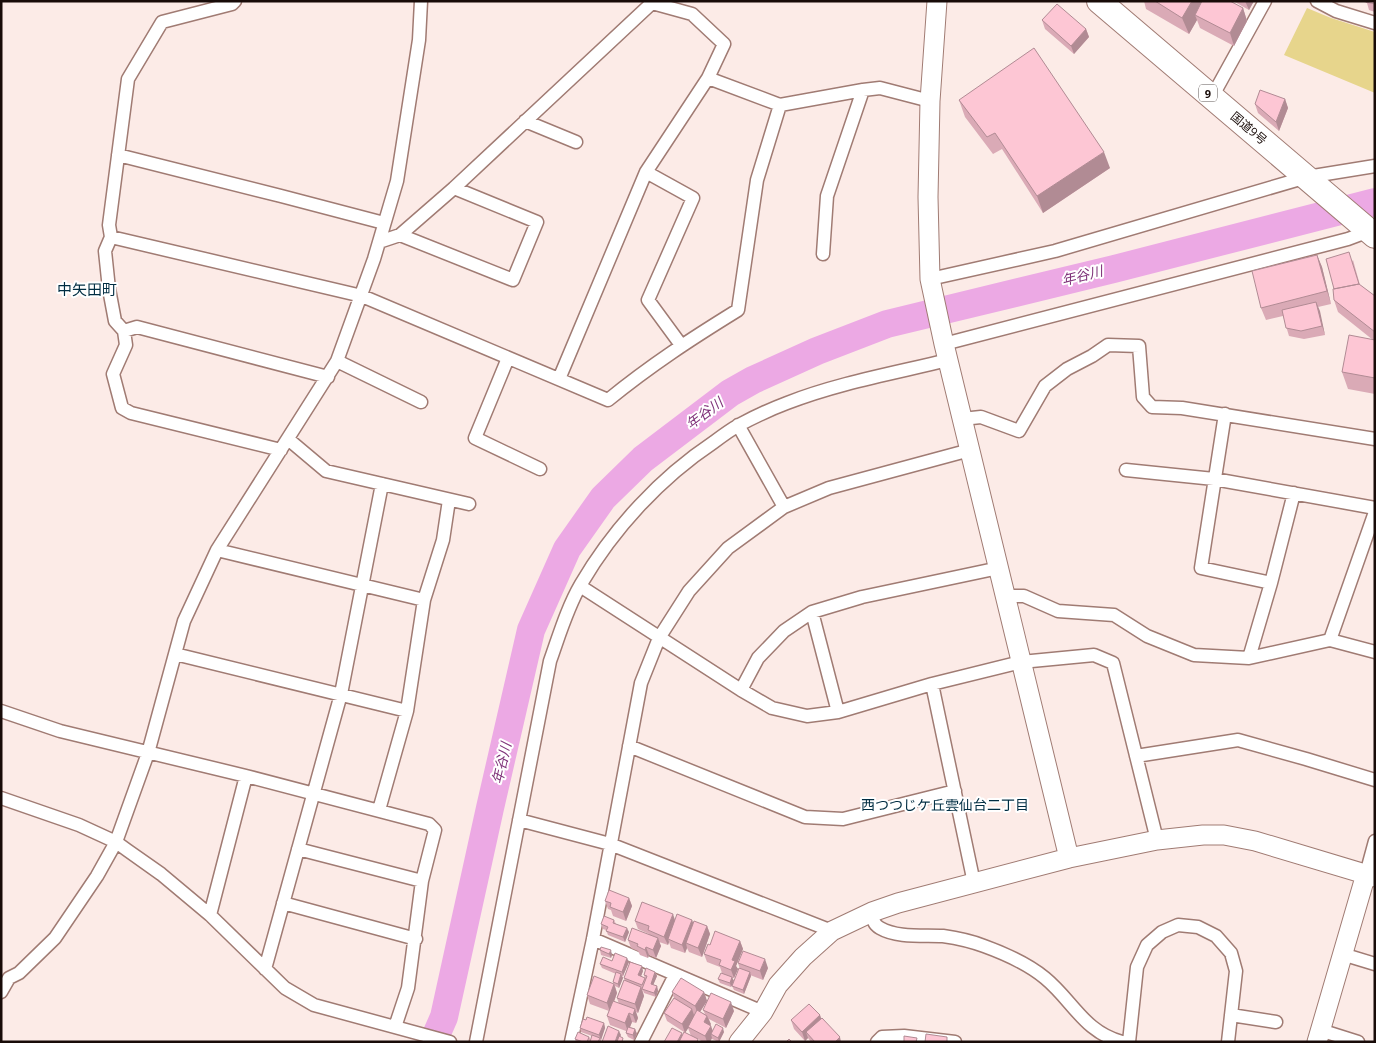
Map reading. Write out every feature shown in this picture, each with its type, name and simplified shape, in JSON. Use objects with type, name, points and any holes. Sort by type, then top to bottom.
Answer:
[{"type":"highway","name":"国道9号","points":[[1099,1],[1370,231]]},
{"type":"street","points":[[235,1],[232,4],[162,22],[128,79],[110,225],[111,237],[105,251],[115,321],[124,331],[126,345],[113,374],[122,408],[131,413],[281,450]]},
{"type":"street","points":[[1,992],[5,976],[19,974],[55,938],[97,876],[116,842],[148,753],[184,620],[217,550],[337,361],[362,296],[398,171],[419,40],[421,1]]},
{"type":"street","points":[[937,1],[930,101],[928,197],[931,284],[944,345],[1069,858]]},
{"type":"street","points":[[1212,97],[1265,1]]},
{"type":"street","points":[[1317,1],[1336,12],[1375,23]]},
{"type":"street","points":[[379,242],[400,235],[454,188],[653,2],[692,14],[724,44],[708,78],[646,172],[559,380]]},
{"type":"street","points":[[708,78],[780,105],[880,88],[930,101]]},
{"type":"street","points":[[823,254],[827,196],[863,90]]},
{"type":"street","points":[[111,237],[362,296],[608,400],[681,345],[738,310],[757,180],[780,105]]},
{"type":"street","points":[[525,120],[576,142]]},
{"type":"street","points":[[118,155],[384,223]]},
{"type":"street","points":[[931,284],[1311,181],[1375,166]]},
{"type":"street","points":[[646,172],[693,198],[648,300],[681,345]]},
{"type":"street","points":[[400,235],[513,280],[536,222],[454,188]]},
{"type":"street","points":[[476,1042],[550,661],[563,623],[580,586],[601,552],[628,518],[676,471],[738,425],[788,403],[944,345],[1348,239],[1370,231]]},
{"type":"street","points":[[124,331],[137,327],[328,376]]},
{"type":"street","points":[[962,419],[981,417],[1018,431],[1045,386],[1067,369],[1108,345],[1139,346],[1143,397],[1152,407],[1182,408],[1225,414],[1375,439]]},
{"type":"street","points":[[508,358],[475,438],[540,469]]},
{"type":"street","points":[[337,361],[421,402]]},
{"type":"street","points":[[1225,414],[1201,568],[1271,583]]},
{"type":"street","points":[[738,425],[784,507]]},
{"type":"street","points":[[288,439],[326,471],[469,504]]},
{"type":"street","points":[[571,1042],[593,939],[641,683],[659,638],[689,591],[728,548],[784,507],[829,488],[970,450]]},
{"type":"street","points":[[1126,470],[1214,479],[1375,508]]},
{"type":"street","points":[[265,969],[340,694],[382,484]]},
{"type":"street","points":[[1249,658],[1294,493]]},
{"type":"street","points":[[379,810],[407,711],[424,600],[443,540],[450,500]]},
{"type":"street","points":[[1330,640],[1375,512]]},
{"type":"street","points":[[217,550],[424,600]]},
{"type":"street","points":[[741,690],[758,658],[784,631],[812,612],[862,597],[999,568]]},
{"type":"street","points":[[580,586],[659,638],[772,708],[807,716],[838,712],[932,684],[1021,662],[1094,655],[1113,663],[1157,840]]},
{"type":"street","points":[[1005,596],[1024,596],[1058,611],[1114,615],[1147,636],[1194,655],[1249,658],[1330,640],[1375,652]]},
{"type":"street","points":[[812,612],[838,712]]},
{"type":"street","points":[[175,654],[407,711]]},
{"type":"street","points":[[932,684],[974,883]]},
{"type":"street","points":[[1,711],[60,731],[246,776],[429,824],[435,830],[422,881],[416,938],[399,1029]]},
{"type":"street","points":[[1136,756],[1238,740],[1375,780]]},
{"type":"street","points":[[629,746],[805,817],[843,819],[955,791]]},
{"type":"street","points":[[210,915],[246,776]]},
{"type":"street","points":[[1,798],[79,825],[116,842],[161,874],[210,915],[285,988],[314,1005],[450,1042]]},
{"type":"street","points":[[519,820],[610,844],[832,931]]},
{"type":"street","points":[[739,1042],[763,1012],[778,985],[803,956],[832,931],[872,912],[974,883],[1069,858],[1157,840],[1203,835],[1255,841],[1370,875]]},
{"type":"street","points":[[1358,1042],[1318,1036],[1342,954],[1370,875],[1375,841]]},
{"type":"street","points":[[298,850],[422,881]]},
{"type":"street","points":[[283,903],[416,938]]},
{"type":"street","points":[[872,912],[873,922],[893,933],[946,937],[973,942],[1013,957],[1044,977],[1094,1029],[1122,1042]]},
{"type":"street","points":[[1129,1042],[1137,967],[1147,945],[1162,932],[1178,925],[1198,927],[1216,936],[1231,952],[1236,971],[1228,1042]]},
{"type":"street","points":[[593,939],[675,976],[763,1012]]},
{"type":"street","points":[[1342,954],[1375,964]]},
{"type":"street","points":[[641,1042],[675,976]]},
{"type":"street","points":[[1231,1015],[1276,1022]]},
{"type":"street","points":[[877,1042],[882,1037],[904,1036],[955,1042]]},
{"type":"shaded area","points":[[1307,8],[1375,32],[1375,93],[1284,55]]},
{"type":"building","points":[[1155,1],[1192,1],[1182,18]]},
{"type":"building","points":[[1202,1],[1230,1],[1243,8],[1230,33],[1195,15]]},
{"type":"building","points":[[1375,1],[1375,4],[1366,2]]},
{"type":"building","points":[[1057,4],[1086,29],[1071,46],[1042,20]]},
{"type":"building","points":[[1034,48],[1104,152],[1037,196],[995,133],[987,137],[959,100]]},
{"type":"building","points":[[1260,90],[1285,99],[1276,122],[1255,104]]},
{"type":"building","points":[[1349,252],[1359,284],[1334,289],[1326,259]]},
{"type":"building","points":[[1317,255],[1327,291],[1261,308],[1252,271]]},
{"type":"building","points":[[1359,284],[1375,296],[1375,332],[1334,300],[1333,289]]},
{"type":"building","points":[[1316,302],[1322,326],[1301,331],[1286,328],[1282,310]]},
{"type":"building","points":[[1349,335],[1375,340],[1375,378],[1342,372]]},
{"type":"building","points":[[609,890],[629,898],[623,912],[610,907],[611,903],[605,901]]},
{"type":"building","points":[[642,902],[673,914],[664,937],[648,930],[649,926],[635,921]]},
{"type":"building","points":[[677,914],[692,920],[682,945],[668,939]]},
{"type":"building","points":[[604,916],[614,920],[613,923],[627,928],[623,937],[606,931],[608,927],[601,924]]},
{"type":"building","points":[[694,921],[707,926],[698,948],[686,943]]},
{"type":"building","points":[[632,928],[658,938],[653,950],[646,947],[645,950],[637,946],[638,944],[628,940]]},
{"type":"building","points":[[715,931],[740,941],[732,960],[735,961],[731,970],[719,965],[721,960],[704,954],[708,944],[710,945]]},
{"type":"building","points":[[601,947],[611,950],[609,954],[600,950]]},
{"type":"building","points":[[743,951],[765,959],[760,971],[738,963]]},
{"type":"building","points":[[615,953],[627,958],[622,972],[600,964],[603,957],[612,961]]},
{"type":"building","points":[[630,962],[642,966],[638,975],[645,978],[642,985],[624,978]]},
{"type":"building","points":[[646,968],[655,972],[651,984],[657,986],[654,993],[642,989],[647,976],[644,975]]},
{"type":"building","points":[[739,968],[750,972],[743,990],[732,986]]},
{"type":"building","points":[[616,972],[621,974],[618,984],[613,982]]},
{"type":"building","points":[[721,973],[732,977],[730,983],[718,979]]},
{"type":"building","points":[[594,976],[614,984],[607,1003],[587,995]]},
{"type":"building","points":[[681,978],[704,992],[695,1006],[672,992]]},
{"type":"building","points":[[624,980],[641,987],[635,1004],[617,998]]},
{"type":"building","points":[[711,993],[731,1002],[723,1019],[703,1010]]},
{"type":"building","points":[[674,998],[692,1009],[682,1024],[664,1013]]},
{"type":"building","points":[[613,1001],[635,1009],[633,1015],[629,1013],[625,1023],[607,1016]]},
{"type":"building","points":[[809,1004],[820,1015],[802,1032],[791,1020]]},
{"type":"building","points":[[697,1010],[707,1016],[704,1022],[711,1026],[705,1036],[688,1027]]},
{"type":"building","points":[[587,1017],[604,1023],[599,1035],[580,1028],[583,1019],[586,1020]]},
{"type":"building","points":[[822,1018],[840,1037],[835,1042],[815,1042],[806,1032]]},
{"type":"building","points":[[716,1024],[723,1028],[718,1038],[711,1034]]},
{"type":"building","points":[[608,1026],[619,1031],[615,1042],[602,1042]]},
{"type":"building","points":[[628,1027],[635,1029],[633,1035],[626,1033]]},
{"type":"building","points":[[672,1028],[682,1033],[677,1042],[664,1042]]},
{"type":"building","points":[[578,1032],[589,1037],[587,1042],[575,1039]]},
{"type":"building","points":[[684,1032],[698,1039],[697,1042],[679,1042]]},
{"type":"building","points":[[926,1034],[947,1037],[947,1042],[925,1042]]},
{"type":"building","points":[[592,1035],[600,1038],[598,1042],[590,1042]]},
{"type":"building","points":[[619,1036],[623,1038],[622,1042],[617,1042]]},
{"type":"building","points":[[904,1036],[917,1038],[916,1042],[904,1042]]},
{"type":"waterway","name":"年谷川","points":[[433,1042],[444,1017],[531,630],[567,549],[603,498],[643,459],[730,393],[753,380],[817,351],[887,324],[1114,269],[1375,202]]},
{"type":"district","name":"中矢田町","points":[[87,289]]},
{"type":"district","name":"西つつじケ丘雲仙台二丁目","points":[[945,804]]}]
